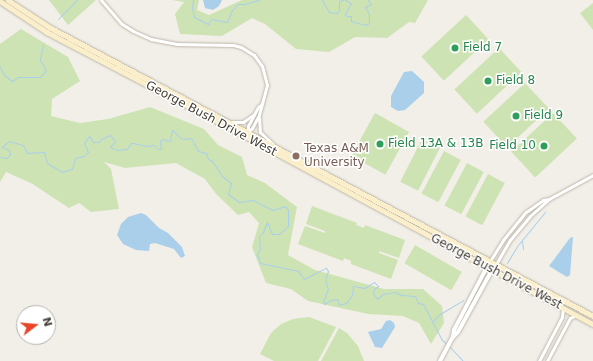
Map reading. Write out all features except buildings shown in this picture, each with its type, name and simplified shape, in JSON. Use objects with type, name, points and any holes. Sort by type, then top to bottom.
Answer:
[{"type":"main road","name":"George Bush Drive West","points":[[8,0],[51,28],[232,122],[593,316]]},
{"type":"main road","name":"George Bush Drive West","points":[[0,1],[47,32],[245,136],[593,324]]},
{"type":"street","points":[[101,0],[122,24],[150,39],[176,44],[233,45],[250,52],[260,62],[266,76],[266,90],[261,105],[258,125],[260,132],[273,144]]},
{"type":"street","points":[[232,122],[243,122],[261,105]]},
{"type":"street","points":[[248,131],[248,126],[254,113]]},
{"type":"street","points":[[245,136],[252,128],[259,115]]},
{"type":"street","points":[[440,361],[510,240],[530,216],[549,199],[593,175]]},
{"type":"street","points":[[453,337],[454,330],[490,261],[503,240],[526,212],[543,200],[549,199]]},
{"type":"street","points":[[539,361],[562,317],[563,308]]},
{"type":"street","points":[[547,361],[570,318],[576,315]]},
{"type":"street","points":[[548,343],[555,346]]},
{"type":"green space","points":[[49,0],[96,0],[68,25]]},
{"type":"green space","points":[[172,0],[199,0],[197,10],[209,15],[242,0],[428,0],[415,23],[409,22],[387,38],[355,37],[329,52],[296,49],[265,24],[252,18],[222,36],[180,34],[175,14],[184,2]]},
{"type":"green space","points":[[593,3],[593,30],[580,13]]},
{"type":"green space","name":"Field 7","points":[[466,15],[489,39],[444,81],[421,57]]},
{"type":"green space","points":[[21,29],[68,57],[80,81],[52,99],[51,116],[80,123],[108,119],[150,107],[204,129],[218,145],[242,157],[247,175],[265,183],[297,207],[288,255],[315,270],[384,289],[423,289],[442,306],[444,323],[431,344],[419,323],[403,316],[368,314],[308,301],[291,289],[266,283],[252,247],[259,223],[249,212],[238,215],[216,194],[205,179],[176,163],[125,168],[104,162],[111,169],[119,209],[91,212],[79,203],[69,208],[31,183],[6,172],[0,182],[0,44]]},
{"type":"green space","name":"Field 8","points":[[499,48],[522,72],[477,114],[454,90]]},
{"type":"green space","name":"Field 9","points":[[525,83],[549,109],[507,147],[483,122]]},
{"type":"green space","name":"Field 13A & 13B","points":[[375,113],[409,132],[385,175],[351,156]]},
{"type":"green space","name":"Field 10","points":[[553,113],[577,139],[535,177],[511,152]]},
{"type":"green space","points":[[422,139],[440,148],[418,191],[400,182]]},
{"type":"green space","points":[[444,151],[461,160],[438,202],[421,193]]},
{"type":"green space","points":[[467,163],[484,172],[461,214],[444,205]]},
{"type":"green space","points":[[488,174],[505,183],[482,225],[465,216]]},
{"type":"green space","points":[[312,206],[357,223],[356,225],[364,228],[365,225],[405,240],[399,258],[379,251],[379,253],[398,260],[391,279],[351,264],[351,261],[344,258],[343,261],[298,244],[305,226],[325,233],[325,231],[306,224]]},
{"type":"green space","points":[[415,245],[462,272],[451,290],[404,263]]},
{"type":"green space","points":[[309,317],[336,327],[318,361],[274,361],[260,354],[271,333],[281,324],[293,319]]},
{"type":"green space","points":[[339,328],[347,333],[358,346],[364,361],[321,361]]},
{"type":"water","points":[[203,0],[222,0],[219,6],[213,10],[205,8]]},
{"type":"water","points":[[412,71],[424,82],[424,93],[405,110],[398,111],[391,107],[391,96],[404,72]]},
{"type":"water","points":[[141,213],[146,215],[159,228],[168,233],[182,247],[185,256],[181,258],[174,249],[155,243],[150,244],[149,251],[136,250],[123,244],[117,235],[121,224],[128,217]]},
{"type":"water","points":[[573,237],[570,275],[567,277],[549,266],[570,238]]},
{"type":"water","points":[[390,320],[394,323],[395,327],[382,348],[375,347],[368,332],[381,329],[386,321]]},
{"type":"waterway","points":[[58,19],[77,0]]},
{"type":"waterway","points":[[193,0],[192,8],[194,17],[208,24],[211,19],[227,22],[232,10],[238,4],[245,4],[258,0]]},
{"type":"waterway","points":[[322,0],[329,12],[337,13],[339,10],[339,1],[343,0]]},
{"type":"waterway","points":[[345,0],[351,3],[345,14],[347,16],[351,16],[351,21],[365,25],[369,23],[369,14],[365,7],[371,4],[368,0]]},
{"type":"waterway","points":[[0,67],[4,75],[12,81],[18,77],[40,77],[46,70],[40,60],[43,44]]},
{"type":"waterway","points":[[0,157],[7,158],[10,154],[9,150],[2,147],[9,141],[23,145],[27,153],[44,152],[47,163],[62,172],[72,169],[75,158],[84,156],[88,152],[84,143],[89,136],[93,142],[99,142],[101,139],[110,135],[115,141],[110,147],[117,150],[127,149],[131,143],[147,146],[154,145],[158,149],[161,149],[160,141],[162,139],[170,141],[172,130],[182,139],[191,138],[198,151],[206,153],[208,159],[212,161],[222,176],[231,183],[228,194],[239,202],[253,200],[273,210],[285,206],[288,210],[288,226],[279,234],[272,234],[267,222],[263,232],[259,236],[260,249],[257,254],[260,263],[298,271],[304,279],[326,268],[328,271],[325,280],[328,289],[323,302],[324,304],[331,300],[337,299],[339,305],[346,303],[352,295],[353,286],[364,288],[374,282],[378,286],[374,289],[373,293],[377,299],[383,294],[395,292],[401,295],[415,296],[418,303],[423,304],[442,340],[447,344]]},
{"type":"waterway","points":[[507,263],[518,245],[545,212]]},
{"type":"waterway","points":[[522,241],[523,249]]},
{"type":"waterway","points":[[433,321],[440,314],[463,300]]},
{"type":"waterway","points":[[449,346],[463,361]]},
{"type":"place","name":"Field 7","points":[[455,48]]},
{"type":"place","name":"Field 8","points":[[488,81]]},
{"type":"place","name":"Field 9","points":[[516,116]]},
{"type":"place","name":"Field 13A & 13B","points":[[380,144]]},
{"type":"place","name":"Field 10","points":[[544,146]]},
{"type":"place","name":"Texas A&M University","points":[[296,156]]}]
